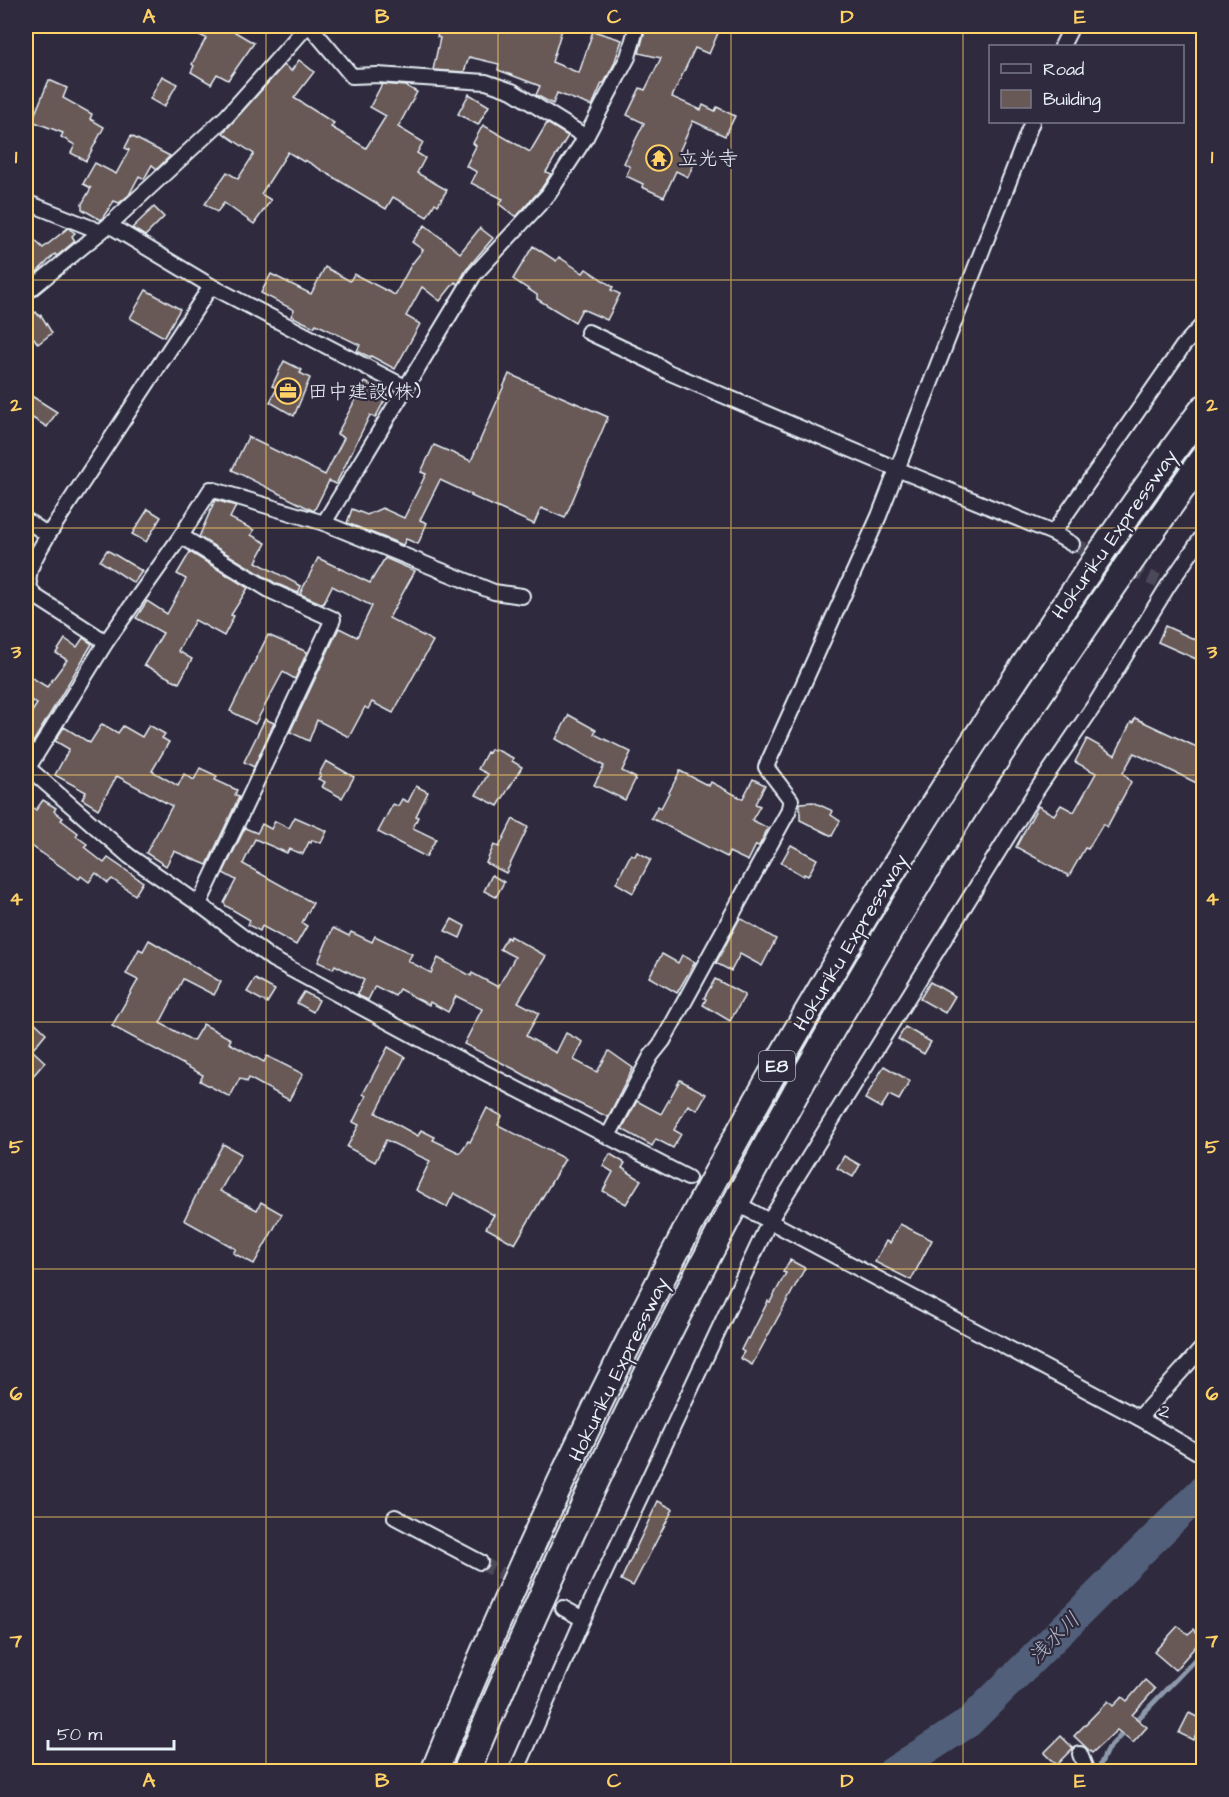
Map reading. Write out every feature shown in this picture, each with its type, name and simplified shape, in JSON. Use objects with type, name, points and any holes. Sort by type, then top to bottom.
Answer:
[{"type":"highway","name":"Hokuriku Expressway","points":[[434,1772],[531,1548],[630,1341],[682,1239],[792,1039],[909,842],[974,742],[1112,534],[1203,408]]},
{"type":"highway","name":"Hokuriku Expressway","points":[[466,1772],[512,1661],[607,1453],[656,1354],[772,1134],[874,955],[934,856],[1067,653],[1203,457]]},
{"type":"street","points":[[26,293],[104,228],[227,116],[308,26],[352,76],[377,75],[486,82],[512,91],[586,137]]},
{"type":"street","points":[[324,523],[474,275],[549,195],[586,137],[628,57],[638,26]]},
{"type":"street","points":[[1062,45],[1072,26]]},
{"type":"street","points":[[608,1136],[651,1056],[663,1041],[788,812],[791,800],[766,767],[874,526],[1032,123]]},
{"type":"street","points":[[26,202],[104,228],[405,387]]},
{"type":"street","points":[[106,642],[35,596],[29,590],[28,573],[48,534],[211,286]]},
{"type":"street","points":[[1053,533],[1184,346],[1203,323]]},
{"type":"street","points":[[588,332],[668,372],[1053,533],[1072,544]]},
{"type":"street","points":[[522,596],[494,592],[324,523],[211,489],[181,536],[106,642],[26,768],[129,856],[199,904],[272,959],[688,1178]]},
{"type":"street","points":[[26,520],[48,534]]},
{"type":"street","points":[[516,1772],[583,1619],[770,1220],[1034,794],[1096,703],[1163,584],[1203,534]]},
{"type":"street","points":[[181,536],[271,591],[333,619],[199,904]]},
{"type":"street","name":"2","points":[[745,1208],[1139,1418],[1203,1456]]},
{"type":"street","points":[[1139,1418],[1203,1346]]},
{"type":"street","points":[[395,1517],[480,1562]]},
{"type":"street","points":[[563,1608],[583,1619]]},
{"type":"street","points":[[1080,1754],[1087,1772]]},
{"type":"building","points":[[180,26],[225,26],[254,43],[228,80],[217,74],[211,84],[191,72],[194,66],[192,64],[206,38]]},
{"type":"building","points":[[440,26],[563,26],[552,62],[579,73],[593,31],[622,40],[614,64],[602,83],[592,106],[557,93],[553,104],[536,95],[540,86],[498,70],[499,64],[469,57],[464,72],[433,70],[440,38],[437,37]]},
{"type":"building","points":[[646,26],[721,26],[709,54],[695,48],[672,97],[701,110],[703,105],[715,111],[717,107],[735,116],[725,136],[693,121],[679,152],[696,159],[688,177],[676,171],[664,197],[642,187],[643,184],[626,176],[630,167],[624,163],[644,123],[627,115],[640,88],[645,90],[661,58],[639,53]]},
{"type":"building","points":[[299,60],[314,72],[294,98],[334,123],[331,127],[366,148],[386,116],[370,107],[382,84],[406,86],[417,92],[398,127],[423,142],[417,153],[425,158],[417,173],[447,190],[438,205],[435,203],[427,217],[393,197],[386,209],[288,152],[261,194],[271,200],[254,224],[224,203],[217,212],[205,204],[227,172],[238,179],[254,154],[223,133],[284,65],[291,71]]},
{"type":"building","points":[[162,76],[177,84],[164,107],[150,99]]},
{"type":"building","points":[[49,80],[67,88],[63,98],[92,114],[90,119],[104,127],[86,161],[71,153],[75,145],[61,137],[63,133],[32,121]]},
{"type":"building","points":[[469,94],[489,106],[478,125],[458,114]]},
{"type":"building","points":[[547,123],[568,136],[546,172],[551,174],[516,217],[499,204],[503,199],[471,183],[477,172],[466,166],[476,146],[473,143],[483,125],[530,152]]},
{"type":"building","points":[[131,136],[170,156],[157,169],[152,165],[144,179],[139,176],[129,195],[119,203],[114,201],[101,220],[82,209],[82,204],[91,188],[83,184],[95,163],[116,174],[129,150],[125,148]]},
{"type":"building","points":[[154,207],[164,217],[145,236],[132,228]]},
{"type":"building","points":[[425,225],[460,253],[480,228],[493,238],[466,270],[458,284],[455,282],[440,301],[422,287],[406,316],[420,324],[395,369],[357,351],[360,345],[316,324],[314,327],[291,316],[294,310],[261,293],[271,274],[311,294],[325,267],[350,281],[354,274],[395,295],[411,265],[423,250],[412,242]]},
{"type":"building","points":[[68,228],[75,233],[72,236],[75,241],[57,256],[55,254],[37,272],[26,262],[26,232],[43,248]]},
{"type":"building","points":[[533,246],[556,261],[559,257],[583,273],[586,269],[613,287],[611,290],[620,294],[607,320],[582,309],[575,322],[537,299],[537,295],[513,279]]},
{"type":"building","points":[[146,290],[180,309],[164,337],[130,318]]},
{"type":"building","points":[[36,312],[40,317],[41,315],[52,333],[38,344],[34,338],[26,344],[26,321]]},
{"type":"building","points":[[284,361],[302,370],[300,373],[310,378],[294,416],[270,402],[277,388],[272,386]]},
{"type":"building","points":[[509,374],[608,417],[565,518],[541,508],[534,524],[440,480],[420,520],[427,523],[418,544],[406,539],[403,545],[347,523],[352,509],[367,515],[382,508],[404,518],[426,474],[421,472],[434,445],[471,461]]},
{"type":"building","points":[[365,382],[388,394],[375,418],[370,415],[336,484],[329,481],[314,511],[232,470],[248,437],[325,475],[344,438],[337,434]]},
{"type":"building","points":[[30,395],[57,412],[47,427],[26,414],[26,403]]},
{"type":"building","points":[[215,500],[236,506],[230,518],[254,530],[251,535],[266,543],[256,562],[301,586],[298,593],[275,583],[199,537]]},
{"type":"building","points":[[148,509],[161,517],[146,542],[132,534]]},
{"type":"building","points":[[107,550],[142,571],[134,583],[100,561]]},
{"type":"building","points":[[190,552],[248,588],[231,615],[234,616],[224,636],[195,620],[178,651],[192,659],[179,683],[144,665],[163,633],[136,618],[147,601],[167,614],[186,579],[177,574]]},
{"type":"building","points":[[318,558],[370,583],[385,558],[415,571],[389,618],[433,641],[393,713],[372,702],[368,709],[365,707],[349,737],[317,720],[309,741],[290,732],[339,628],[357,637],[372,606],[332,586],[323,604],[300,594]]},
{"type":"building","points":[[1165,626],[1203,643],[1203,662],[1158,642]]},
{"type":"building","points":[[268,635],[307,652],[295,679],[283,672],[255,724],[230,711]]},
{"type":"building","points":[[83,638],[92,644],[26,754],[26,721],[37,704],[26,697],[26,674],[47,687],[67,660],[56,653],[65,639],[77,647]]},
{"type":"building","points":[[569,715],[596,730],[594,734],[631,752],[622,771],[636,778],[625,800],[594,785],[604,766],[556,739]]},
{"type":"building","points":[[1135,718],[1203,750],[1203,786],[1134,753],[1123,773],[1131,782],[1107,827],[1103,824],[1088,849],[1085,848],[1069,876],[1016,847],[1038,806],[1054,815],[1061,805],[1074,812],[1096,773],[1075,762],[1087,739],[1115,755]]},
{"type":"building","points":[[265,719],[274,723],[254,767],[244,762]]},
{"type":"building","points":[[102,724],[118,733],[123,726],[142,737],[149,725],[165,734],[162,738],[169,742],[152,771],[178,786],[184,774],[194,780],[200,768],[217,776],[215,780],[237,790],[235,795],[239,797],[207,865],[174,851],[166,866],[146,853],[172,806],[117,776],[98,809],[82,799],[86,792],[55,775],[69,749],[55,741],[64,727],[90,743]]},
{"type":"building","points":[[491,749],[513,758],[512,761],[522,767],[498,806],[476,795],[488,774],[478,769]]},
{"type":"building","points":[[326,761],[354,777],[342,798],[322,787],[325,782],[318,779]]},
{"type":"building","points":[[680,771],[709,786],[711,782],[741,798],[753,779],[765,785],[755,804],[760,806],[752,820],[768,828],[748,861],[729,852],[727,857],[651,818],[658,806],[661,808]]},
{"type":"building","points":[[416,786],[428,792],[416,816],[418,817],[413,828],[436,839],[426,857],[378,832],[393,804],[398,806],[402,799],[408,802]]},
{"type":"building","points":[[43,800],[56,808],[54,811],[63,818],[61,820],[78,833],[76,836],[87,844],[84,847],[104,863],[108,858],[143,882],[135,895],[112,879],[108,883],[96,873],[89,882],[81,876],[79,879],[26,842],[26,832],[31,824],[26,820],[26,802],[36,810]]},
{"type":"building","points":[[813,802],[833,811],[831,815],[840,821],[832,836],[800,820],[800,803]]},
{"type":"building","points":[[295,817],[327,831],[321,843],[312,840],[303,854],[289,849],[287,853],[255,839],[243,864],[313,903],[302,923],[307,926],[296,945],[262,926],[260,931],[248,925],[250,920],[226,906],[224,903],[236,880],[223,873],[245,828],[257,833],[262,824],[271,829],[275,821],[289,828]]},
{"type":"building","points":[[513,819],[528,827],[506,873],[486,863],[494,845],[499,847]]},
{"type":"building","points":[[791,845],[817,859],[808,876],[804,874],[803,876],[781,863]]},
{"type":"building","points":[[637,852],[651,859],[633,893],[616,883],[631,854],[635,856]]},
{"type":"building","points":[[492,875],[504,882],[496,897],[484,891]]},
{"type":"building","points":[[740,918],[776,939],[762,966],[740,954],[731,971],[716,963]]},
{"type":"building","points":[[452,919],[465,926],[460,938],[445,931]]},
{"type":"building","points":[[333,928],[349,936],[351,932],[372,942],[375,936],[412,954],[408,961],[431,973],[438,958],[471,976],[472,973],[498,987],[515,957],[500,949],[507,937],[509,939],[510,936],[546,956],[518,1002],[539,1013],[526,1036],[556,1053],[566,1033],[583,1042],[574,1060],[597,1072],[609,1051],[633,1068],[608,1117],[556,1093],[464,1044],[482,1009],[456,996],[448,1012],[399,989],[395,996],[375,986],[368,1000],[357,995],[364,980],[335,965],[333,969],[318,962]]},
{"type":"building","points":[[149,940],[221,982],[214,995],[183,979],[160,1023],[193,1041],[203,1024],[231,1039],[229,1043],[264,1062],[267,1056],[303,1074],[289,1100],[249,1078],[247,1082],[240,1078],[230,1097],[200,1081],[203,1075],[112,1026],[138,980],[126,974],[139,949],[143,951]]},
{"type":"building","points":[[662,954],[678,963],[682,955],[695,962],[677,993],[649,977]]},
{"type":"building","points":[[255,979],[275,990],[267,1003],[247,992]]},
{"type":"building","points":[[715,979],[745,995],[730,1021],[703,1005],[706,999],[704,998]]},
{"type":"building","points":[[930,982],[955,996],[945,1013],[920,999]]},
{"type":"building","points":[[304,992],[319,1000],[313,1012],[297,1003]]},
{"type":"building","points":[[26,1014],[46,1033],[32,1050],[45,1062],[26,1084]]},
{"type":"building","points":[[905,1027],[931,1042],[924,1054],[898,1039]]},
{"type":"building","points":[[388,1047],[405,1057],[376,1113],[418,1136],[421,1130],[435,1137],[433,1140],[460,1153],[468,1141],[470,1142],[487,1108],[502,1116],[498,1125],[565,1159],[515,1244],[486,1228],[494,1215],[454,1193],[447,1207],[416,1190],[430,1161],[386,1140],[375,1162],[347,1147],[359,1125],[353,1122],[366,1096],[363,1094]]},
{"type":"building","points":[[884,1066],[910,1081],[899,1100],[889,1095],[881,1108],[865,1099]]},
{"type":"building","points":[[680,1080],[706,1094],[697,1110],[688,1105],[674,1130],[681,1134],[673,1148],[656,1139],[652,1146],[622,1129],[637,1101],[661,1114]]},
{"type":"building","points":[[223,1144],[241,1154],[220,1191],[257,1210],[261,1202],[282,1214],[254,1264],[233,1253],[236,1249],[184,1220]]},
{"type":"building","points":[[610,1154],[625,1163],[622,1168],[641,1180],[626,1204],[603,1191],[613,1172],[603,1166]]},
{"type":"building","points":[[844,1156],[860,1165],[853,1177],[837,1168]]},
{"type":"building","points":[[900,1224],[932,1240],[911,1280],[875,1262],[886,1241],[890,1243]]},
{"type":"building","points":[[790,1260],[805,1268],[752,1365],[740,1358],[744,1352],[741,1350],[786,1273],[783,1272]]},
{"type":"building","points":[[658,1501],[673,1509],[633,1586],[621,1580]]},
{"type":"building","points":[[1178,1626],[1188,1634],[1194,1629],[1202,1639],[1175,1670],[1154,1652]]},
{"type":"building","points":[[1145,1680],[1155,1689],[1132,1715],[1147,1727],[1133,1743],[1117,1730],[1092,1753],[1074,1736],[1108,1701],[1113,1706],[1122,1697],[1127,1701]]},
{"type":"building","points":[[1189,1713],[1203,1720],[1193,1740],[1179,1733]]},
{"type":"building","points":[[1061,1736],[1073,1748],[1056,1765],[1044,1753]]},
{"type":"waterway","name":"浅水川","points":[[892,1772],[968,1723],[1204,1489]]},
{"type":"waterway","points":[[1134,1723],[1204,1650]]},
{"type":"waterway","points":[[1097,1772],[1107,1750],[1125,1731]]},
{"type":"tunnel","points":[[1072,544],[1158,581]]},
{"type":"tunnel","points":[[480,1562],[563,1608]]},
{"type":"place","name":"立光寺","points":[[659,158]]},
{"type":"place","name":"田中建設(株)","points":[[288,391]]}]
